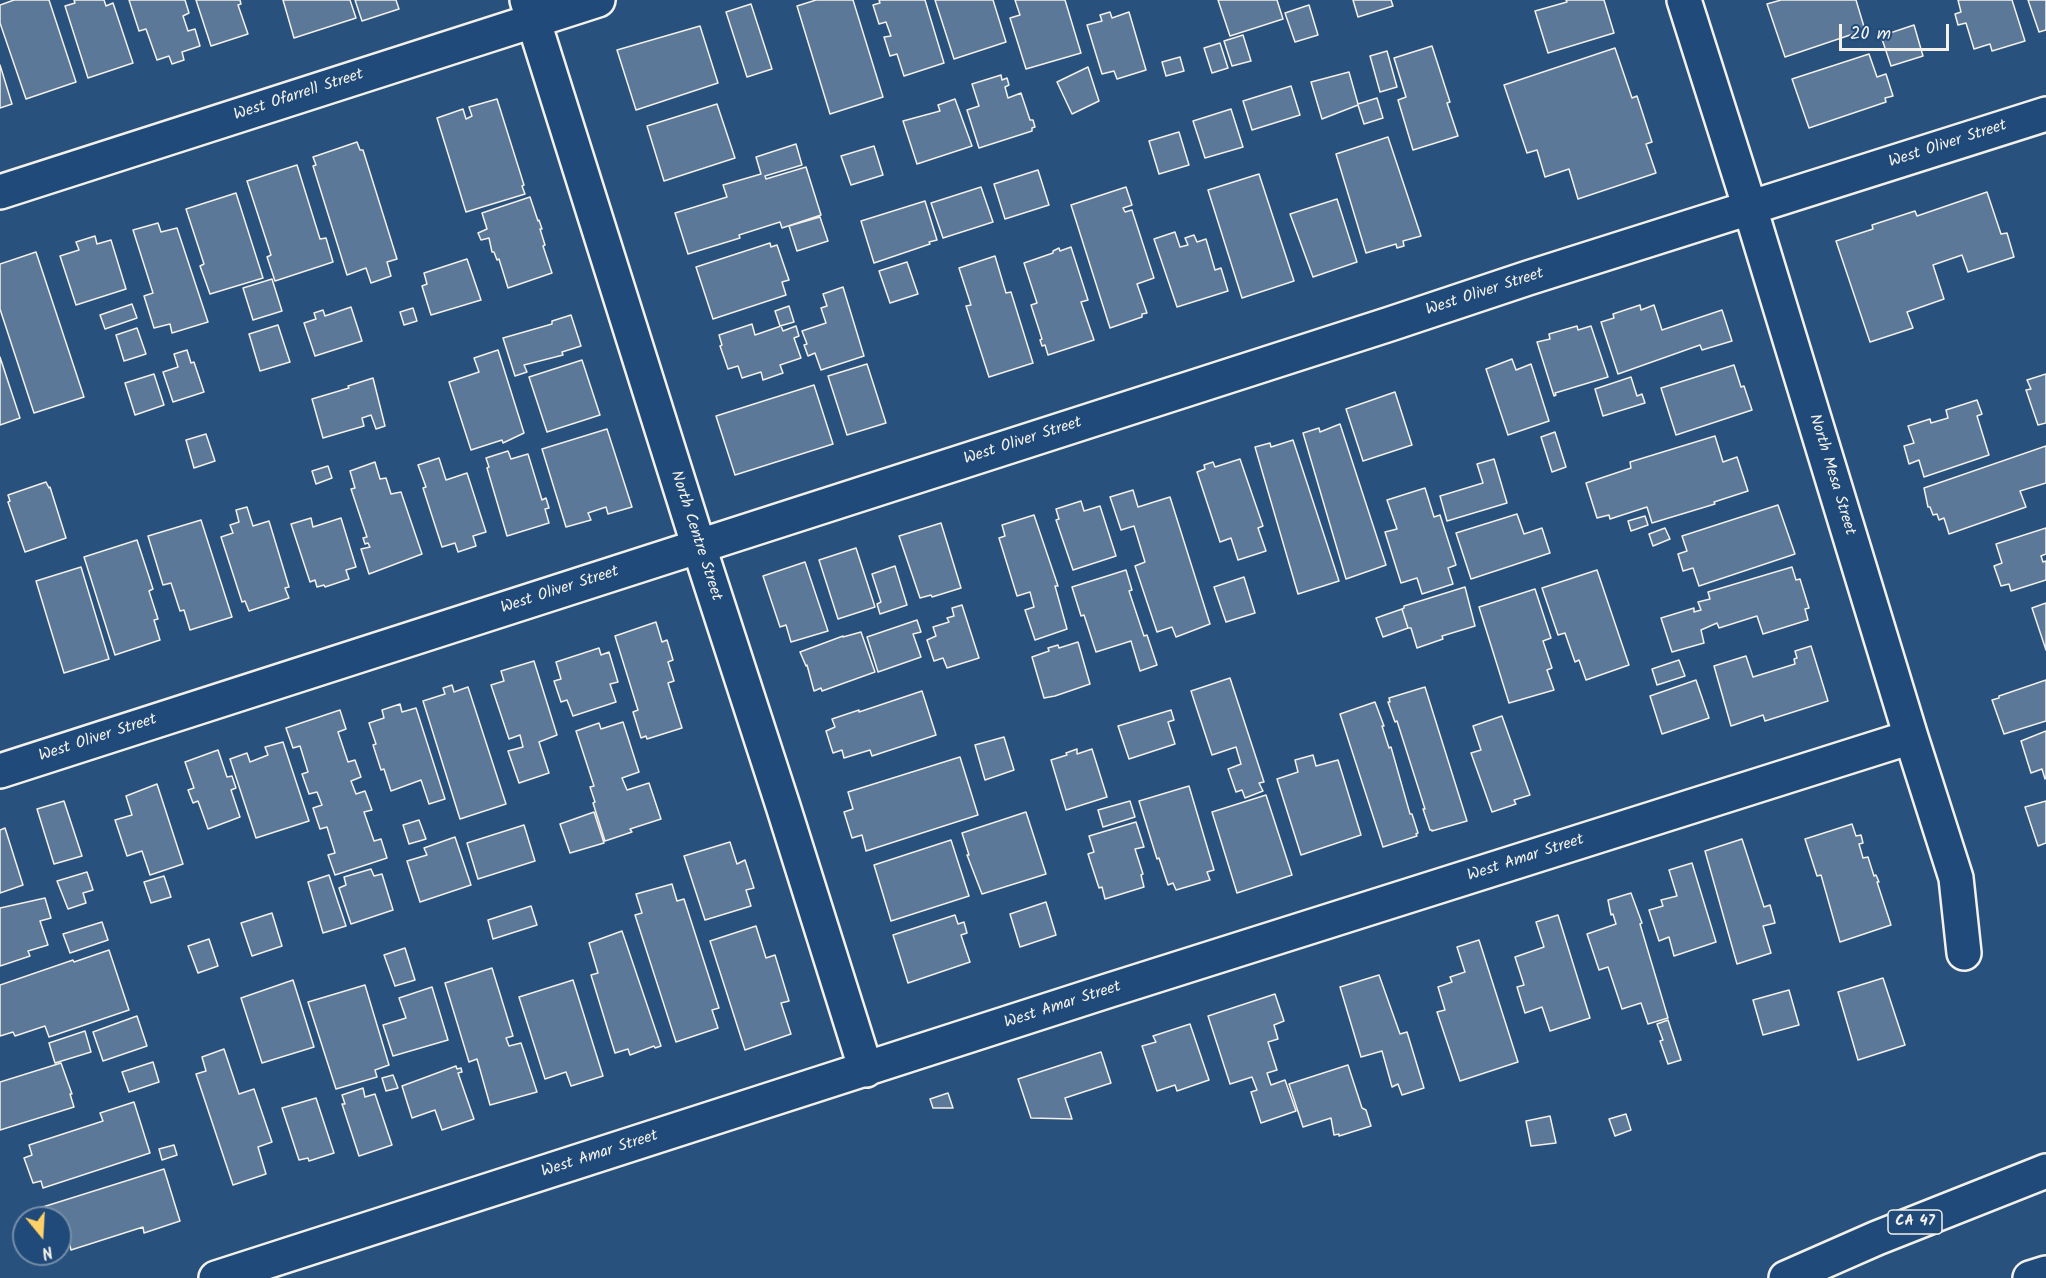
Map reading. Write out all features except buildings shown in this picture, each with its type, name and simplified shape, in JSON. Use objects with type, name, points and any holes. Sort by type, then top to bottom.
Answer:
[{"type":"main road","name":"West Ofarrell Street","points":[[0,192],[531,10],[598,0]]},
{"type":"main road","name":"North Mesa Street","points":[[1684,0],[1956,878],[1964,953]]},
{"type":"main road","name":"North Centre Street","points":[[531,10],[866,1070]]},
{"type":"main road","name":"West Oliver Street","points":[[0,771],[2046,114]]},
{"type":"main road","name":"West Amar Street","points":[[216,1278],[1107,991],[1911,737]]},
{"type":"main road","name":"CA 47","points":[[1786,1278],[1877,1238],[2046,1171]]},
{"type":"main road","points":[[2030,1278],[2046,1273]]}]
